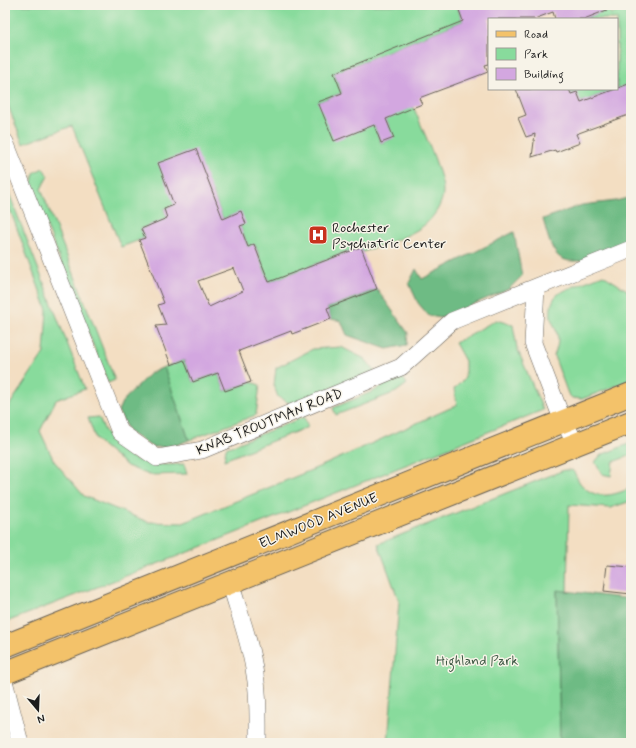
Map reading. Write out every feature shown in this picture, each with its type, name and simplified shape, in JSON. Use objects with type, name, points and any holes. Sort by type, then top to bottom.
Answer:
[{"type":"main road","name":"ELMWOOD AVENUE","points":[[5,646],[631,394]]},
{"type":"main road","name":"ELMWOOD AVENUE","points":[[5,673],[631,422]]},
{"type":"street","name":"KNAB TROUTMAN ROAD","points":[[5,142],[120,432],[157,458],[202,450],[401,366],[452,321],[631,249]]},
{"type":"street","points":[[536,288],[533,343],[559,412],[575,444]]},
{"type":"street","points":[[230,582],[255,671],[258,705],[258,743]]},
{"type":"street","points":[[5,685],[20,743]]},
{"type":"green space","points":[[5,5],[457,5],[463,21],[334,73],[342,93],[318,102],[374,125],[381,143],[393,138],[386,119],[411,101],[435,160],[442,183],[443,191],[441,202],[435,214],[427,223],[404,237],[363,252],[360,247],[269,282],[255,245],[248,247],[240,226],[241,212],[223,219],[212,191],[164,209],[176,243],[162,248],[152,224],[141,229],[145,238],[121,247],[72,126],[23,144],[5,98]]},
{"type":"green space","points":[[631,7],[631,83],[618,89],[618,18],[586,18],[609,9],[611,14]]},
{"type":"green space","points":[[569,90],[613,90],[581,102],[571,94]]},
{"type":"green space","points":[[43,168],[48,176],[41,189],[115,380],[108,383],[31,186],[34,173]]},
{"type":"green space","points":[[5,183],[85,389],[56,400],[40,431],[54,461],[84,496],[148,522],[183,523],[326,464],[457,405],[454,389],[465,378],[465,361],[455,343],[496,320],[513,325],[517,348],[543,410],[196,549],[9,621],[5,609],[5,412],[44,353],[47,310],[5,196]]},
{"type":"green space","points":[[631,197],[631,240],[601,254],[579,261],[568,261],[560,257],[553,249],[548,238],[543,219],[582,205],[616,201]]},
{"type":"green space","points":[[514,232],[522,276],[509,289],[441,318],[429,316],[418,303],[409,283],[416,269],[422,279]]},
{"type":"green space","points":[[603,275],[627,290],[631,299],[631,380],[582,399],[572,398],[568,394],[554,356],[558,338],[551,318],[552,303],[557,295],[572,287]]},
{"type":"green space","points":[[377,289],[408,333],[407,345],[387,349],[347,335],[341,321],[331,319],[327,308]]},
{"type":"green space","points":[[341,347],[365,359],[375,371],[291,404],[278,397],[274,386],[276,368],[313,349]]},
{"type":"green space","points":[[184,360],[193,382],[218,373],[225,391],[251,382],[260,385],[256,415],[189,440],[164,367]]},
{"type":"green space","points":[[164,367],[189,440],[172,447],[152,447],[129,432],[118,411],[122,402],[149,374]]},
{"type":"green space","points":[[401,375],[407,384],[396,392],[336,415],[333,408],[374,391]]},
{"type":"green space","points":[[99,417],[112,442],[121,451],[143,462],[169,465],[184,464],[187,474],[149,475],[127,466],[96,440],[88,418]]},
{"type":"green space","points":[[304,417],[308,427],[224,460],[226,448]]},
{"type":"green space","points":[[631,443],[631,455],[613,462],[611,476],[602,474],[595,462],[601,455]]},
{"type":"green space","name":"Highland Park","points":[[564,470],[572,470],[580,483],[586,489],[598,495],[610,495],[631,488],[631,501],[610,508],[569,505],[567,592],[557,591],[560,743],[388,743],[399,601],[378,544]]},
{"type":"green space","points":[[557,590],[631,599],[631,743],[560,743]]},
{"type":"building","points":[[457,5],[617,6],[587,18],[555,18],[553,12],[537,18],[488,18],[488,64],[485,65],[488,72],[419,98],[422,104],[386,119],[394,138],[381,143],[374,125],[334,141],[318,102],[342,93],[334,73],[463,21]]},
{"type":"building","points":[[631,83],[631,114],[576,134],[580,143],[556,152],[555,150],[532,157],[535,134],[526,137],[518,118],[526,115],[516,90],[569,90],[571,94],[577,92],[581,102],[613,90],[618,90],[618,88]]},
{"type":"building","points":[[196,149],[223,219],[241,211],[246,224],[240,226],[248,247],[254,244],[269,282],[361,247],[377,289],[327,308],[331,319],[292,334],[291,331],[239,351],[251,382],[225,391],[218,373],[193,382],[184,360],[171,365],[156,326],[166,325],[158,305],[164,303],[139,240],[145,238],[141,229],[167,218],[164,209],[174,205],[158,163]],"holes":[[[234,268],[243,291],[209,307],[198,281]]]},
{"type":"building","points":[[607,565],[631,567],[631,594],[604,591]]},
{"type":"place","name":"Rochester Psychiatric Center","points":[[318,235]]}]
